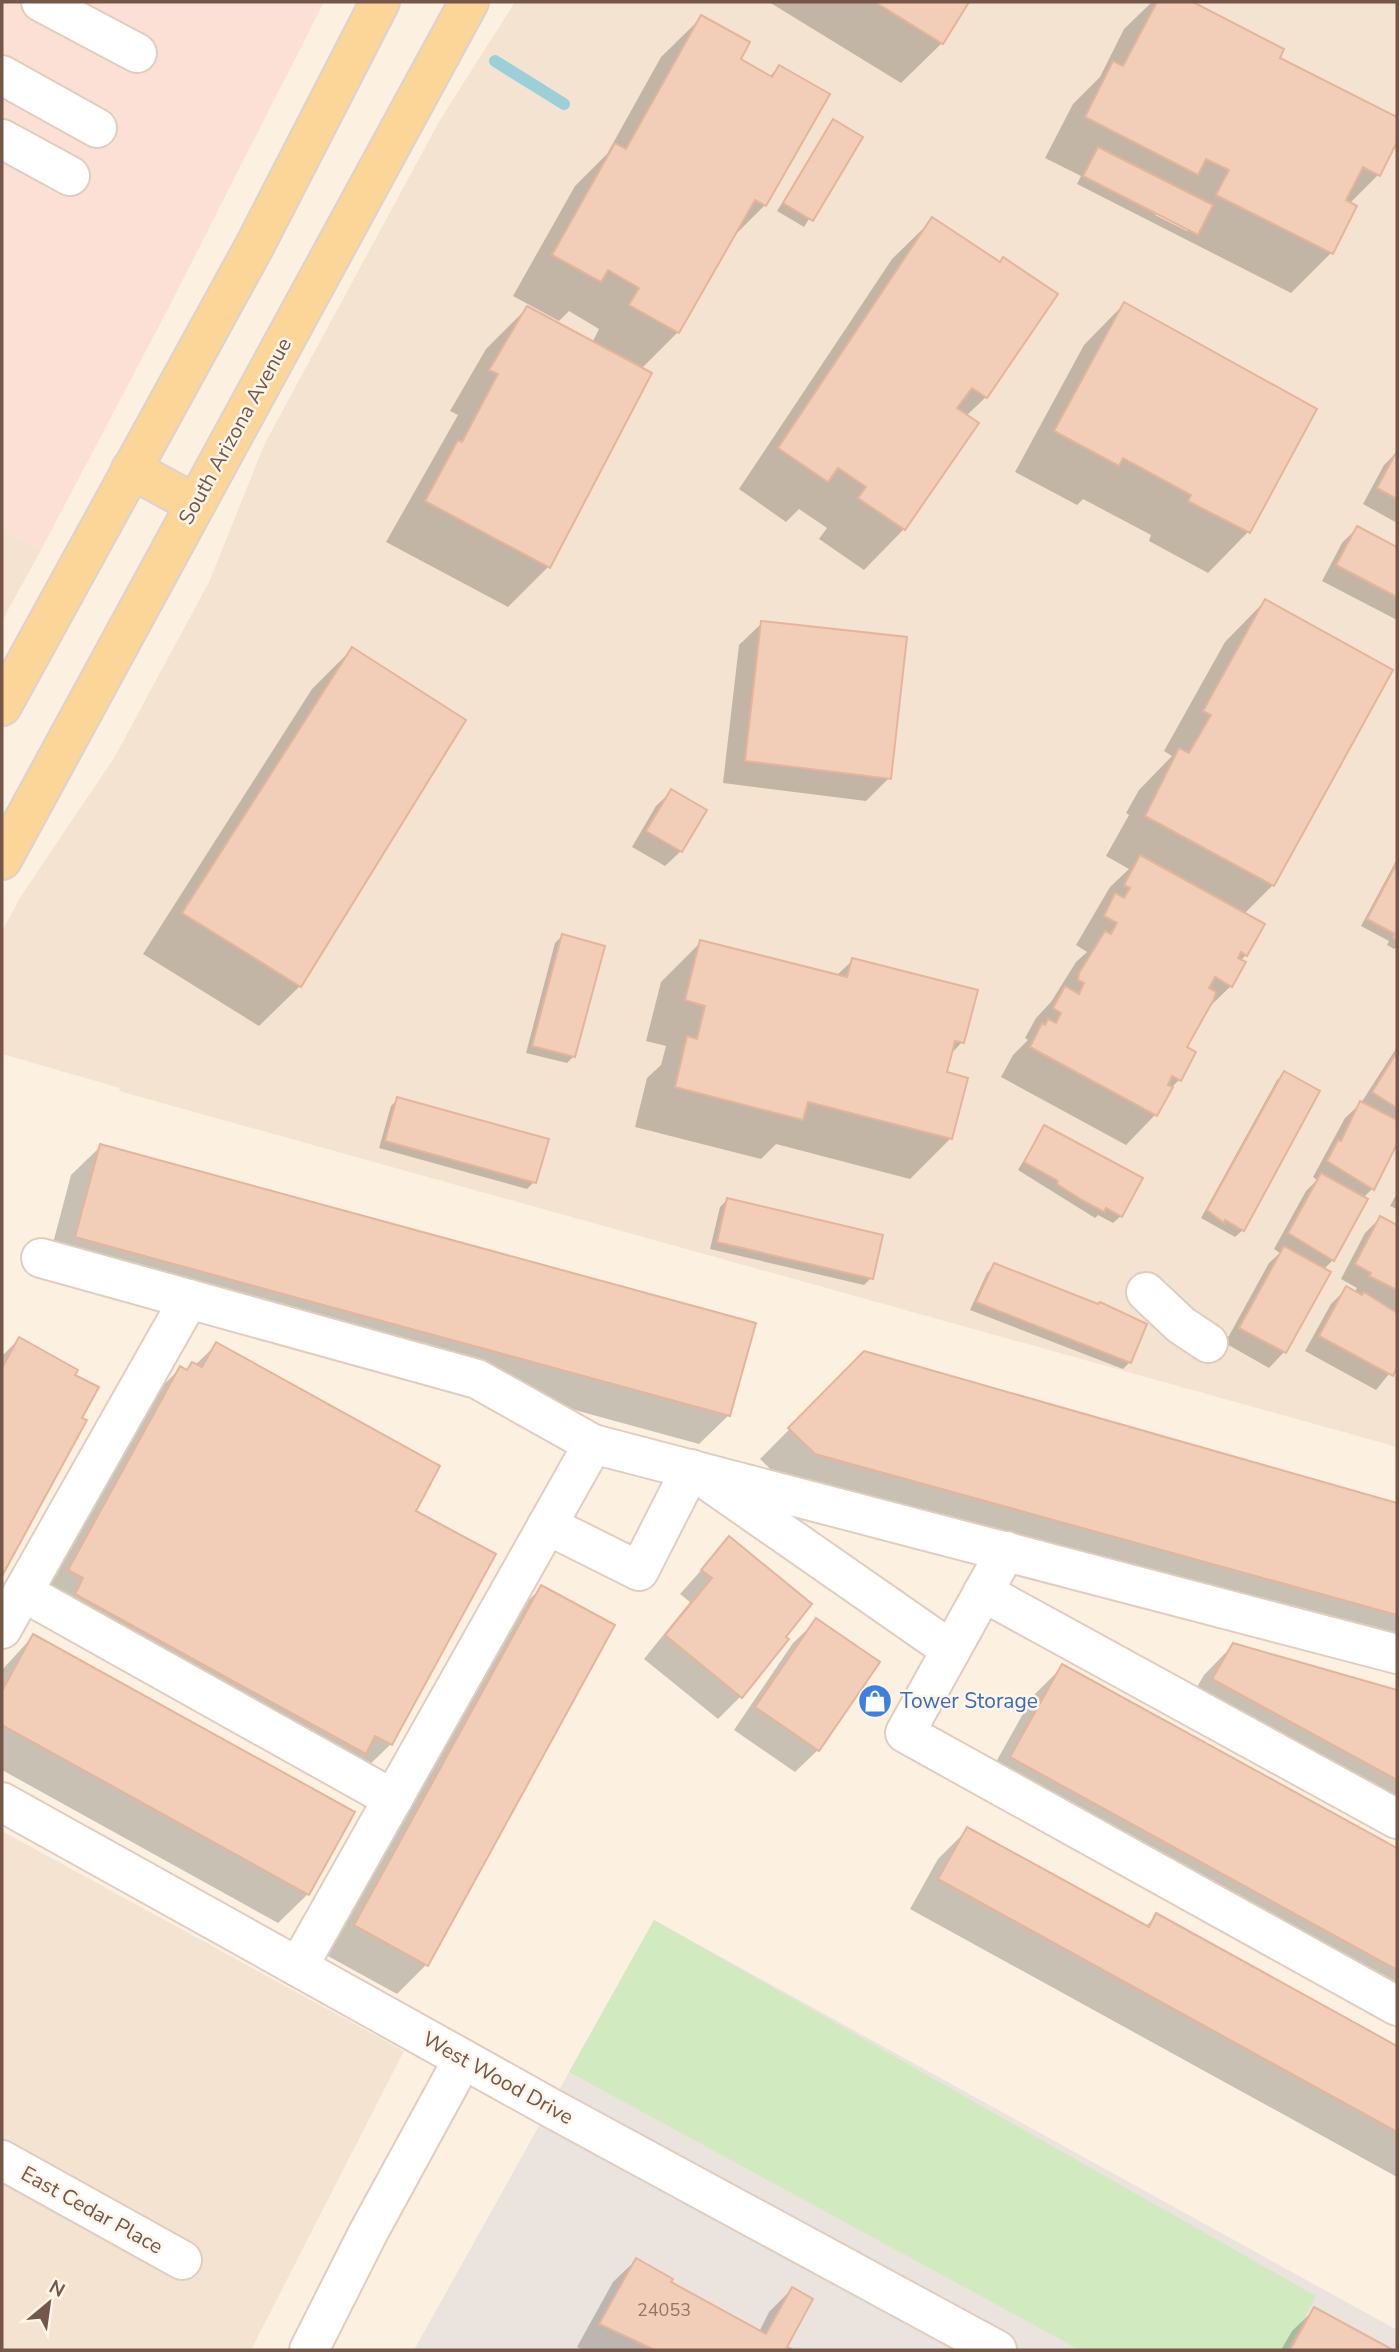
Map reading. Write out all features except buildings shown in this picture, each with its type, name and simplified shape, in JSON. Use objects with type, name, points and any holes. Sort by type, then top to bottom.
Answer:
[{"type":"main road","points":[[2,706],[254,247],[380,2]]},
{"type":"main road","name":"South Arizona Avenue","points":[[2,860],[469,2]]},
{"type":"main road","points":[[131,469],[195,505]]},
{"type":"street","points":[[41,2],[138,53]]},
{"type":"street","points":[[2,75],[97,128]]},
{"type":"street","points":[[2,139],[70,176]]},
{"type":"street","points":[[41,1258],[477,1379],[593,1444],[1397,1654]]},
{"type":"street","points":[[1146,1292],[1181,1325],[1208,1343]]},
{"type":"street","points":[[2,1629],[189,1299]]},
{"type":"street","points":[[298,1967],[593,1444]]},
{"type":"street","points":[[547,1525],[639,1571],[691,1469]]},
{"type":"street","points":[[691,1469],[951,1650]]},
{"type":"street","points":[[1006,1551],[905,1733],[1397,2006]]},
{"type":"street","points":[[23,1592],[393,1799]]},
{"type":"street","points":[[983,1592],[1397,1819]]},
{"type":"street","name":"West Wood Drive","points":[[2,1802],[463,2059],[997,2350]]},
{"type":"street","points":[[309,2350],[368,2233],[463,2059]]},
{"type":"street","name":"East Cedar Place","points":[[2,2160],[182,2260]]},
{"type":"shaded area","points":[[2,2],[324,2],[168,309],[41,550],[2,529]]},
{"type":"shaded area","points":[[515,2],[1397,2],[1397,1447],[119,1091],[120,1088],[2,1054],[2,931],[21,896],[114,758],[209,582],[265,443],[441,118]]},
{"type":"shaded area","points":[[2,529],[41,550],[2,621]]},
{"type":"shaded area","points":[[2,1831],[404,2051],[251,2350],[2,2350]]},
{"type":"shaded area","points":[[654,1920],[1397,2330],[1397,2350],[414,2350]]},
{"type":"green space","points":[[654,1920],[1316,2296],[1287,2350],[1080,2350],[569,2072]]},
{"type":"waterway","points":[[495,61],[564,104]]},
{"type":"place","name":"Tower Storage","points":[[875,1701]]}]
